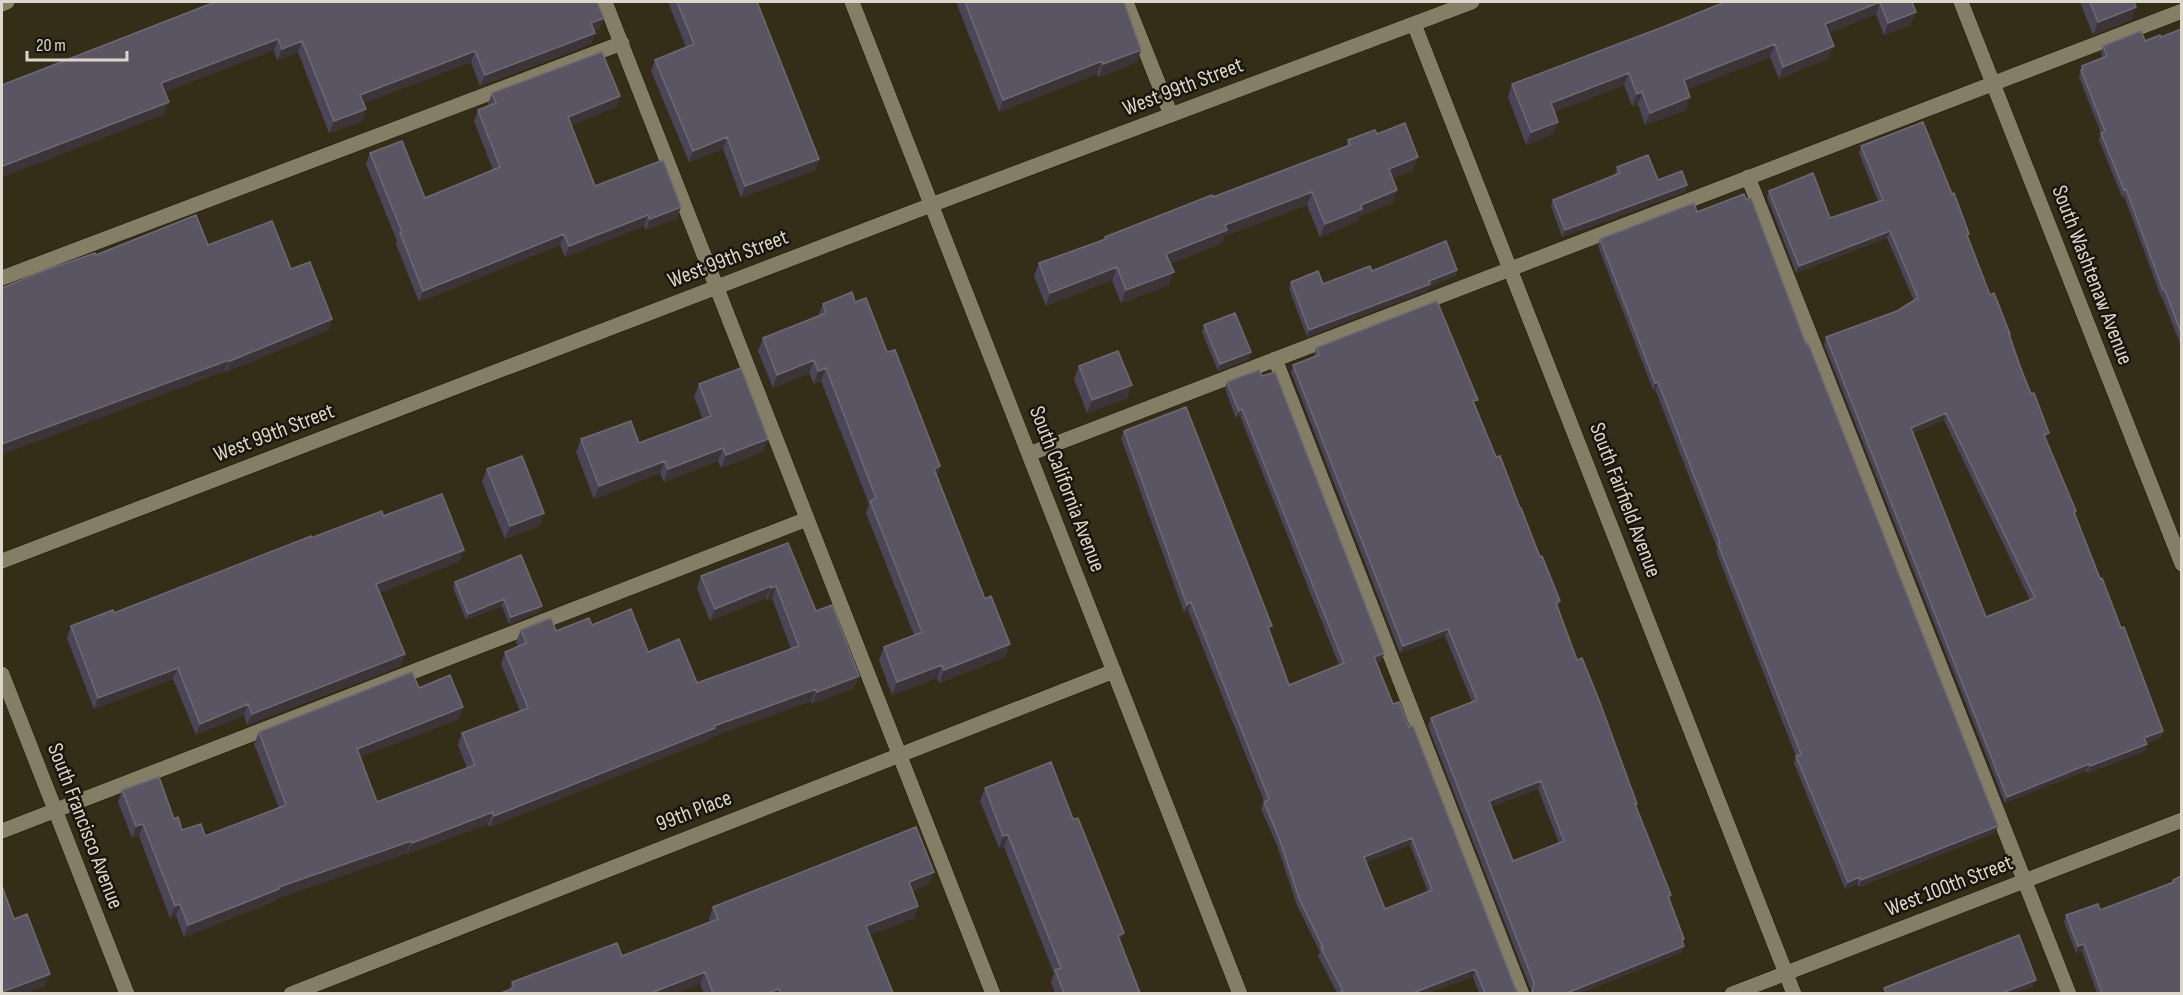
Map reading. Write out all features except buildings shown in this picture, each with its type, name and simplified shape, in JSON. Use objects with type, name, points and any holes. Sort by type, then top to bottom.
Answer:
[{"type":"street","points":[[2,4],[7,2]]},
{"type":"street","points":[[606,2],[993,993]]},
{"type":"street","name":"South California Avenue","points":[[852,2],[1240,993]]},
{"type":"street","points":[[1126,2],[1171,115]]},
{"type":"street","name":"West 99th Street","points":[[2,561],[931,205],[1472,2]]},
{"type":"street","name":"South Washtenaw Avenue","points":[[1961,2],[2181,564]]},
{"type":"street","points":[[1029,454],[2181,11]]},
{"type":"street","name":"South Fairfield Avenue","points":[[1413,24],[1794,993]]},
{"type":"street","points":[[2,278],[622,43]]},
{"type":"street","points":[[1748,177],[2069,993]]},
{"type":"street","points":[[1275,359],[1522,993]]},
{"type":"street","points":[[2,831],[807,519]]},
{"type":"street","name":"99th Place","points":[[291,993],[1114,671]]},
{"type":"street","name":"South Francisco Avenue","points":[[2,675],[127,993]]},
{"type":"street","name":"West 100th Street","points":[[1732,993],[2181,820]]}]
